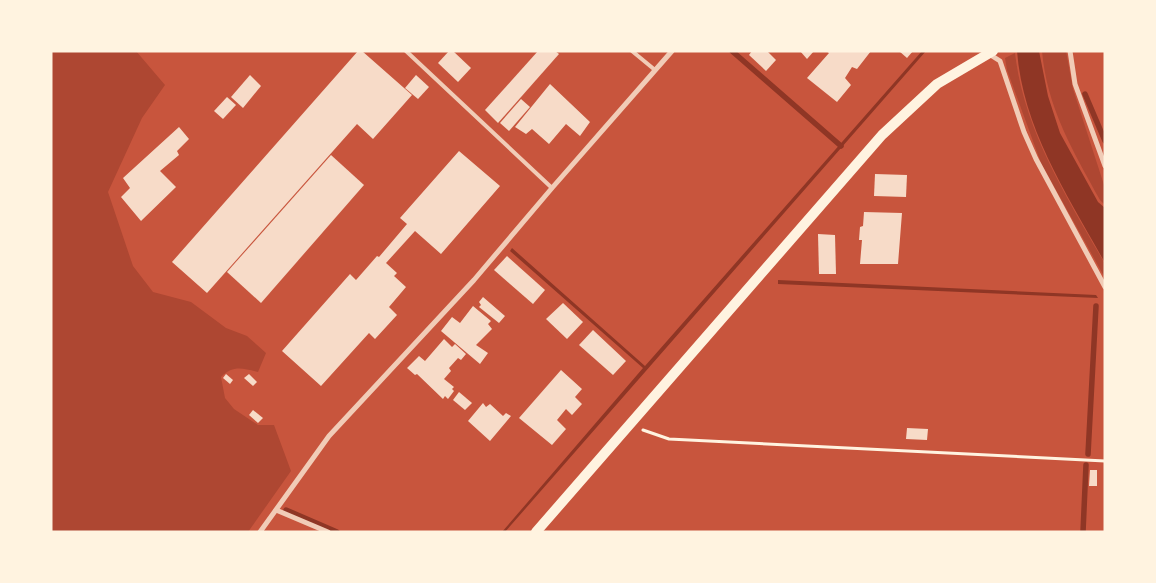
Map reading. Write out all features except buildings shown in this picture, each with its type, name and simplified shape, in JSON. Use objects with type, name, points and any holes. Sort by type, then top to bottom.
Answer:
[{"type":"main road","points":[[536,532],[882,135],[937,84],[988,52]]},
{"type":"street","points":[[260,532],[329,436],[474,280],[672,51]]},
{"type":"street","points":[[1070,51],[1075,84],[1105,166]]},
{"type":"street","points":[[988,52],[1000,61],[1024,132],[1036,159],[1105,287]]},
{"type":"street","points":[[276,510],[328,532]]},
{"type":"lane","points":[[406,51],[552,188]]},
{"type":"lane","points":[[632,51],[655,70]]},
{"type":"path","points":[[630,426],[669,439],[1105,460]]},
{"type":"shaded area","points":[[51,51],[136,51],[165,85],[142,118],[108,192],[133,266],[153,292],[191,302],[226,328],[247,336],[266,353],[258,372],[238,368],[225,373],[221,377],[225,398],[234,409],[258,425],[274,425],[291,471],[248,532],[51,532]]},
{"type":"shaded area","points":[[922,51],[926,51],[505,532],[502,532],[643,368],[510,251],[512,248],[645,366]]},
{"type":"shaded area","points":[[1017,51],[1039,51],[1048,96],[1060,133],[1098,202],[1105,208],[1105,263],[1062,187],[1038,135],[1028,108],[1021,80]]},
{"type":"shaded area","points":[[1042,51],[1066,51],[1073,89],[1105,188],[1105,205],[1100,200],[1071,146],[1055,110],[1049,91]]},
{"type":"shaded area","points":[[1015,53],[1020,82],[1037,136],[1062,188],[1105,264],[1105,278],[1041,163],[1007,70],[1005,58]]},
{"type":"shaded area","points":[[778,280],[1096,295],[1098,298],[778,284]]},
{"type":"waterway","points":[[732,51],[841,146]]},
{"type":"waterway","points":[[1085,94],[1105,141]]},
{"type":"waterway","points":[[1088,454],[1096,306]]},
{"type":"waterway","points":[[1083,532],[1086,465]]},
{"type":"waterway","points":[[286,510],[337,532]]}]
